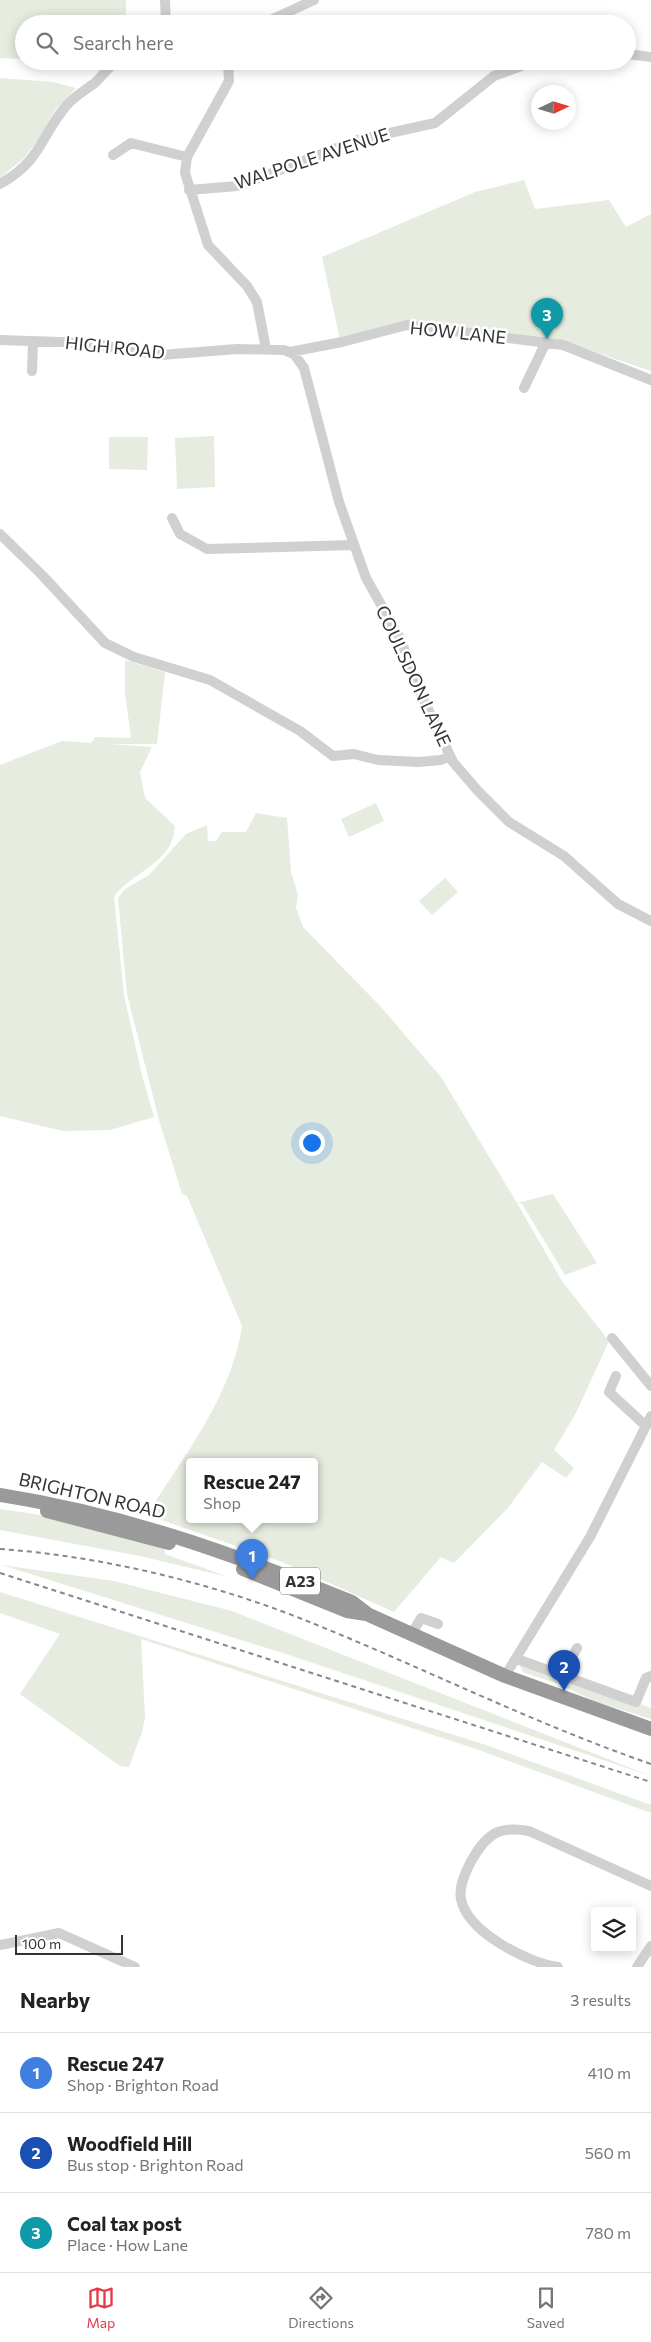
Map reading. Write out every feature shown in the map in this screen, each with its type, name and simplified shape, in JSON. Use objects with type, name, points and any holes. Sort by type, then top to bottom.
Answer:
[{"type":"highway","name":"BRIGHTON ROAD","points":[[0,1495],[106,1515],[184,1538],[352,1602],[369,1615],[506,1676],[651,1729]]},
{"type":"highway","name":"BRIGHTON ROAD","points":[[0,1504],[49,1512],[182,1546],[347,1611],[369,1615]]},
{"type":"street","points":[[165,0],[166,15]]},
{"type":"street","points":[[282,15],[314,0]]},
{"type":"street","points":[[636,55],[651,56]]},
{"type":"street","points":[[0,184],[26,166],[34,157],[66,105],[97,80],[105,70]]},
{"type":"street","points":[[228,70],[229,81],[187,157],[185,172],[189,190],[208,245],[247,286],[257,302],[266,349]]},
{"type":"street","name":"WALPOLE AVENUE","points":[[189,190],[238,186],[358,140],[436,123],[494,76],[510,70]]},
{"type":"street","points":[[113,155],[131,143],[187,157]]},
{"type":"street","name":"HOW LANE","points":[[290,352],[342,342],[407,325],[563,345],[651,380]]},
{"type":"street","name":"HIGH ROAD","points":[[0,340],[89,344],[161,355],[237,349],[266,349],[290,352]]},
{"type":"street","points":[[32,371],[33,342]]},
{"type":"street","points":[[524,388],[546,342]]},
{"type":"street","name":"COULSDON LANE","points":[[290,352],[299,358],[304,368],[339,502],[354,545],[370,585],[401,640],[418,688],[450,756],[478,791],[509,822],[564,856],[618,904],[651,921]]},
{"type":"street","points":[[172,518],[180,534],[206,549],[354,545]]},
{"type":"street","points":[[0,534],[42,575],[105,643],[134,658],[210,680],[300,731],[333,756],[354,754],[378,760],[419,762],[441,760],[450,756]]},
{"type":"street","points":[[612,1338],[651,1386]]},
{"type":"street","points":[[616,1376],[609,1392],[646,1426]]},
{"type":"street","points":[[506,1676],[590,1537],[651,1416]]},
{"type":"street","points":[[412,1635],[421,1618],[438,1624]]},
{"type":"street","points":[[562,1676],[577,1648]]},
{"type":"street","points":[[517,1659],[636,1702],[646,1675]]},
{"type":"street","points":[[558,1967],[526,1957],[492,1939],[470,1917],[460,1900],[461,1882],[467,1867],[486,1840],[496,1832],[511,1828],[528,1830],[651,1886]]},
{"type":"street","points":[[0,1945],[59,1933],[135,1967]]},
{"type":"street","points":[[637,1967],[651,1946]]},
{"type":"shaded area","points":[[0,0],[126,0],[126,15],[15,15],[15,59],[0,58]]},
{"type":"shaded area","points":[[0,78],[54,82],[76,88],[56,109],[38,140],[24,158],[0,178]]},
{"type":"shaded area","points":[[524,180],[535,209],[609,200],[626,227],[651,214],[651,371],[565,342],[407,324],[340,340],[322,257],[475,192]]},
{"type":"shaded area","points":[[214,436],[215,487],[177,489],[175,438]]},
{"type":"shaded area","points":[[109,437],[148,437],[147,470],[109,469]]},
{"type":"shaded area","points":[[125,660],[165,672],[157,744],[109,744],[152,747],[140,772],[145,798],[175,826],[173,839],[160,858],[131,880],[114,897],[124,995],[142,1075],[154,1117],[110,1130],[63,1131],[0,1116],[0,765],[62,741],[91,743],[95,737],[131,738],[125,693]]},
{"type":"shaded area","points":[[376,803],[384,821],[349,837],[341,819]]},
{"type":"shaded area","points":[[256,813],[287,818],[291,872],[298,895],[296,908],[303,927],[381,1007],[441,1077],[562,1281],[609,1341],[577,1411],[554,1450],[574,1468],[566,1478],[542,1462],[507,1509],[454,1563],[441,1557],[394,1612],[282,1562],[147,1515],[190,1448],[217,1401],[237,1352],[242,1326],[187,1196],[182,1194],[159,1120],[127,994],[118,898],[125,889],[149,875],[186,834],[207,825],[208,841],[216,841],[222,832],[246,832]]},
{"type":"shaded area","points":[[445,878],[458,892],[432,915],[419,901]]},
{"type":"shaded area","points":[[553,1194],[597,1263],[565,1275],[522,1204],[517,1203]]},
{"type":"shaded area","points":[[0,1509],[47,1516],[165,1546],[165,1554],[228,1577],[140,1556],[0,1530]]},
{"type":"shaded area","points":[[2,1565],[114,1581],[232,1611],[651,1776],[289,1655]]},
{"type":"shaded area","points":[[0,1592],[489,1746],[651,1805],[651,1813],[476,1749],[141,1639],[145,1717],[142,1732],[129,1767],[120,1766],[20,1694],[60,1634],[0,1613]]},
{"type":"shaded area","points":[[521,1663],[651,1708],[651,1719],[594,1701],[561,1685],[523,1672],[520,1666]]},
{"type":"railway","points":[[0,1549],[78,1558],[118,1565],[198,1584],[238,1596],[312,1623],[565,1732],[651,1764]]},
{"type":"railway","points":[[0,1573],[651,1782]]},
{"type":"place","name":"Coal tax post","points":[[547,339]]},
{"type":"place","name":"Rescue 247","points":[[252,1580]]},
{"type":"place","name":"Woodfield Hill","points":[[564,1691]]}]
